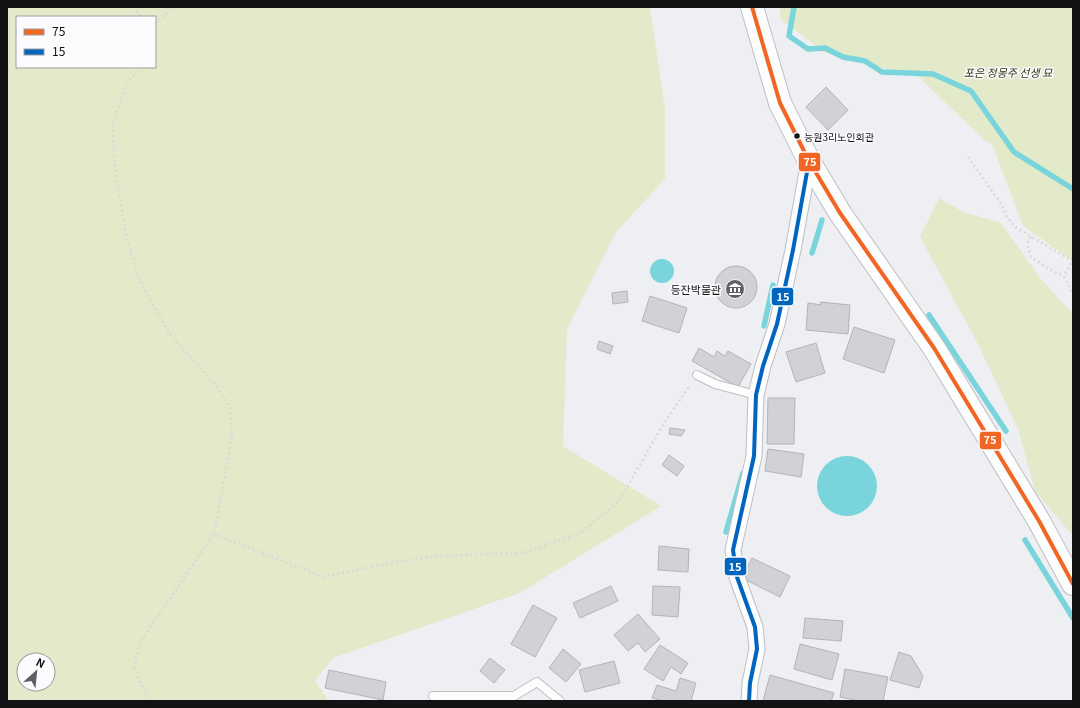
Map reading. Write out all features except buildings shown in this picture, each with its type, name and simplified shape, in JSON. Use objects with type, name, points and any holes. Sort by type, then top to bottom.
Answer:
[{"type":"street","points":[[752,7],[780,103],[808,161],[840,213],[934,348],[1039,521],[1073,584]]},
{"type":"street","points":[[749,701],[750,683],[757,649],[755,627],[737,577],[733,550],[754,456],[756,396],[763,366],[777,324],[792,258],[808,161]]},
{"type":"lane","points":[[697,375],[715,384],[756,396]]},
{"type":"lane","points":[[433,696],[514,696],[537,682],[560,701]]},
{"type":"path","points":[[133,7],[141,16]]},
{"type":"path","points":[[156,23],[174,7]]},
{"type":"path","points":[[139,68],[127,84],[112,124],[116,176],[126,235],[139,279],[169,333],[218,388],[230,409],[232,437],[214,534],[140,642],[134,667],[148,701]]},
{"type":"path","points":[[968,157],[1002,205],[1005,214],[1015,227],[1072,262],[1064,276]]},
{"type":"path","points":[[1031,237],[1027,243],[1031,258],[1064,276],[1073,295]]},
{"type":"path","points":[[214,534],[323,577],[390,563],[436,556],[522,552],[581,534],[619,502],[662,428],[697,375]]},
{"type":"green space","points":[[7,7],[650,7],[665,109],[665,179],[616,232],[567,329],[563,446],[661,506],[520,593],[333,658],[315,681],[329,701],[7,701]]},
{"type":"green space","name":"포은 정몽주 선생 묘","points":[[779,7],[1073,7],[1073,261],[1023,226],[992,144],[984,140],[916,74],[878,67],[826,53],[781,20]]},
{"type":"green space","points":[[939,198],[963,212],[1001,223],[1041,279],[1073,314],[1073,536],[1035,491],[1018,429],[978,344],[920,237]]},
{"type":"water","points":[[662,259],[670,263],[674,271],[670,279],[662,283],[654,279],[650,271],[654,263]]},
{"type":"water","points":[[847,456],[864,461],[872,469],[877,486],[872,503],[864,511],[847,516],[830,511],[822,503],[817,486],[822,469],[830,461]]},
{"type":"waterway","points":[[794,7],[789,36],[808,49],[825,48],[843,57],[865,61],[882,72],[933,74],[971,91],[1014,152],[1073,189]]},
{"type":"waterway","points":[[812,253],[822,220]]},
{"type":"waterway","points":[[764,326],[773,285]]},
{"type":"waterway","points":[[929,315],[1006,431]]},
{"type":"waterway","points":[[726,532],[743,473]]},
{"type":"waterway","points":[[1025,540],[1073,618]]},
{"type":"transit line","name":"75","points":[[752,7],[780,103],[809,161],[840,213],[934,348],[1039,521],[1073,584]]},
{"type":"transit line","name":"15","points":[[749,701],[750,683],[757,649],[755,627],[737,577],[733,550],[754,456],[756,395],[763,366],[777,324],[793,250],[809,161]]},
{"type":"place","name":"능원3리노인회관","points":[[797,136]]},
{"type":"place","name":"등잔박물관","points":[[735,289]]}]
